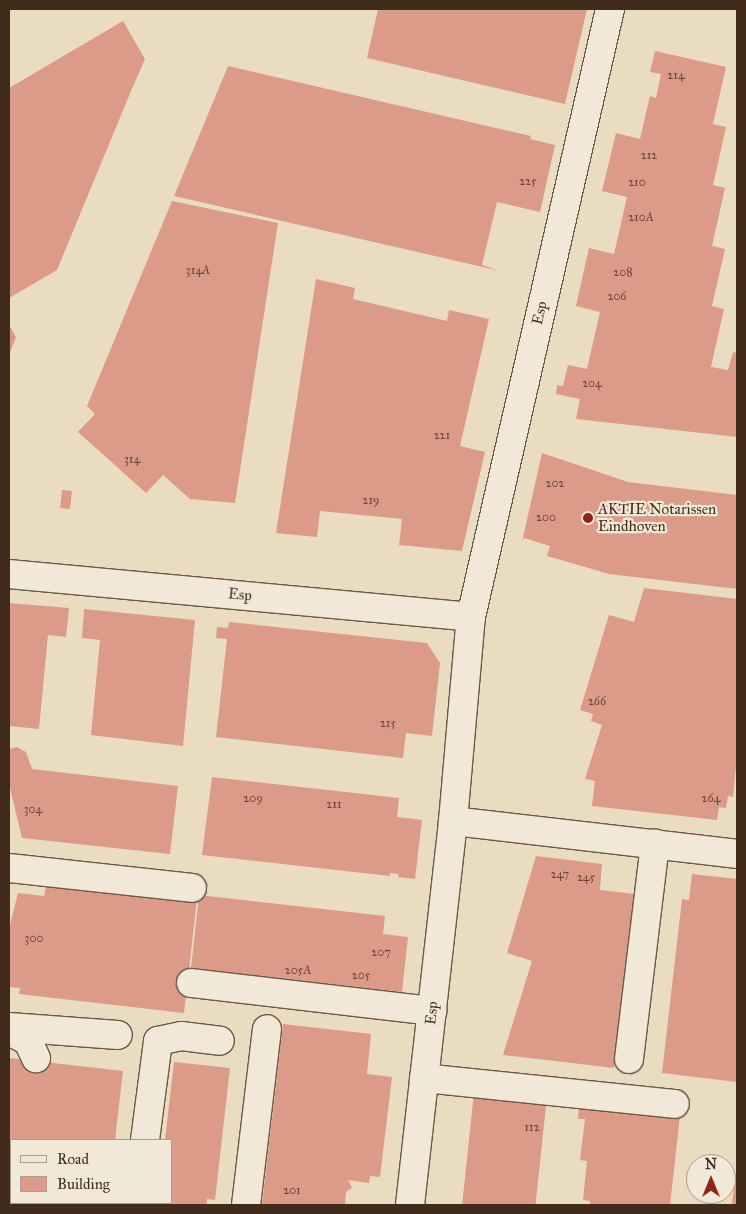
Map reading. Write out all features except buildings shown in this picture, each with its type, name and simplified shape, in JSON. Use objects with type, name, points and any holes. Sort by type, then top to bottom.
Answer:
[{"type":"street","name":"Esp","points":[[410,1205],[453,821],[471,617],[610,9]]},
{"type":"street","name":"Esp","points":[[9,574],[471,617]]},
{"type":"street","points":[[453,821],[737,854]]},
{"type":"street","points":[[630,1059],[655,844]]},
{"type":"street","points":[[9,868],[192,888]]},
{"type":"street","points":[[191,982],[432,1011]]},
{"type":"street","points":[[9,1027],[118,1035]]},
{"type":"street","points":[[246,1205],[267,1029]]},
{"type":"street","points":[[9,1031],[28,1041],[36,1058]]},
{"type":"street","points":[[146,1139],[158,1041],[181,1036],[220,1041]]},
{"type":"street","points":[[424,1078],[675,1104]]},
{"type":"place","name":"AKTIE Notarissen Eindhoven","points":[[588,518]]}]
